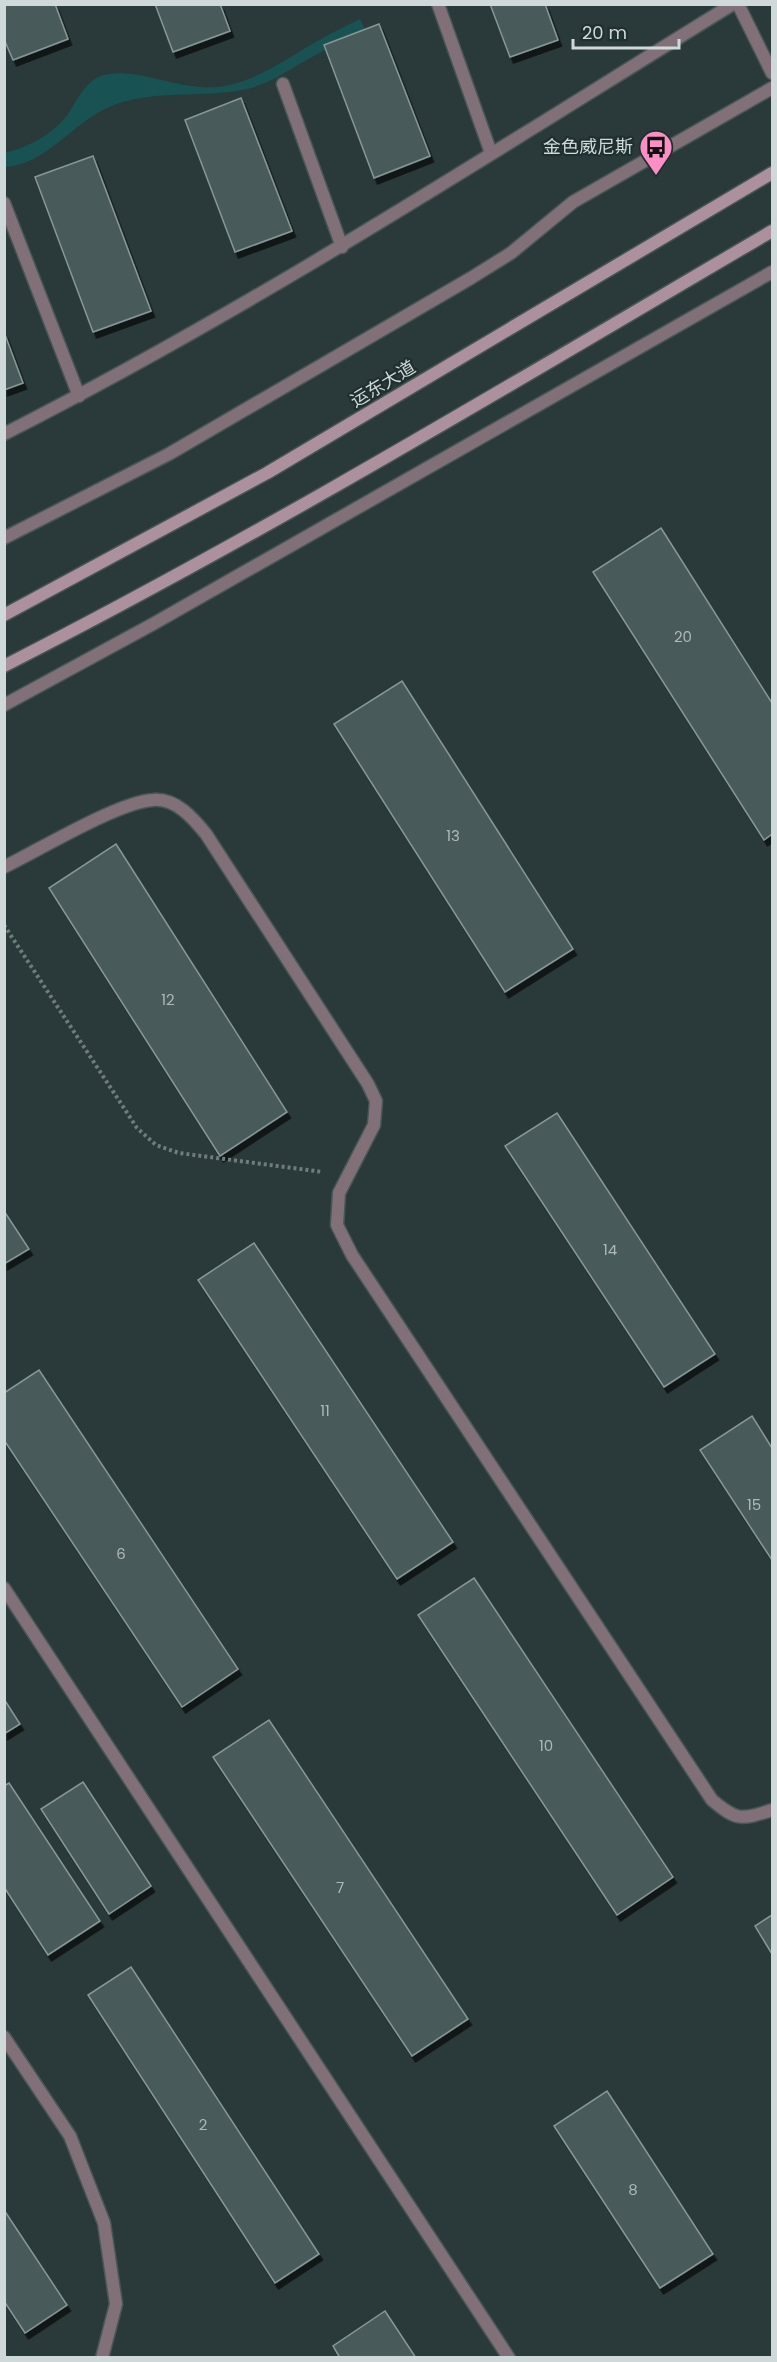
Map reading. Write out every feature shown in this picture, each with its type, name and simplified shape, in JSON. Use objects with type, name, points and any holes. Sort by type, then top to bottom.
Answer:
[{"type":"main road","name":"运东大道","points":[[4,615],[267,473],[772,173]]},
{"type":"main road","points":[[4,666],[132,600],[310,501],[772,231]]},
{"type":"lane","points":[[438,4],[491,153]]},
{"type":"lane","points":[[4,434],[80,396],[342,247],[733,4]]},
{"type":"lane","points":[[738,4],[772,73]]},
{"type":"lane","points":[[283,84],[342,247]]},
{"type":"lane","points":[[4,538],[169,454],[471,278],[511,253],[573,202],[772,88]]},
{"type":"lane","points":[[4,203],[80,396]]},
{"type":"lane","points":[[4,705],[153,624],[772,272]]},
{"type":"lane","points":[[4,867],[123,809],[154,800],[179,807],[193,818],[232,874],[368,1084],[376,1101],[374,1125],[339,1193],[337,1225],[352,1255],[712,1800],[730,1816],[750,1817],[772,1810]]},
{"type":"lane","points":[[4,1588],[509,2358]]},
{"type":"lane","points":[[4,2037],[70,2136],[104,2223],[116,2304],[102,2358]]},
{"type":"path","points":[[4,925],[137,1128],[156,1145],[179,1153],[348,1175]]},
{"type":"water","points":[[360,19],[365,29],[265,83],[230,92],[159,96],[124,102],[94,115],[46,152],[19,165],[5,167],[5,153],[22,148],[53,130],[66,117],[85,88],[101,76],[113,73],[127,74],[203,87],[230,85],[267,71]]},
{"type":"building","points":[[4,4],[55,4],[68,39],[13,60],[4,39]]},
{"type":"building","points":[[155,4],[220,4],[230,31],[173,52]]},
{"type":"building","points":[[490,4],[545,4],[558,40],[510,57]]},
{"type":"building","points":[[379,24],[430,156],[374,178],[324,45]]},
{"type":"building","points":[[241,98],[292,231],[235,252],[185,120]]},
{"type":"building","points":[[93,156],[151,311],[93,332],[35,177]]},
{"type":"building","points":[[4,332],[23,383],[4,390]]},
{"type":"building","points":[[661,528],[772,703],[772,834],[764,840],[593,572]]},
{"type":"building","points":[[402,681],[573,949],[505,992],[334,724]]},
{"type":"building","points":[[116,844],[287,1112],[220,1156],[49,888]]},
{"type":"building","points":[[557,1113],[715,1354],[664,1387],[505,1146]]},
{"type":"building","points":[[4,1211],[29,1249],[4,1264]]},
{"type":"building","points":[[254,1243],[453,1542],[397,1579],[198,1280]]},
{"type":"building","points":[[39,1370],[238,1669],[182,1707],[4,1440],[4,1393]]},
{"type":"building","points":[[752,1416],[772,1448],[772,1560],[700,1450]]},
{"type":"building","points":[[474,1578],[673,1877],[617,1915],[418,1615]]},
{"type":"building","points":[[4,1699],[20,1724],[4,1734]]},
{"type":"building","points":[[269,1720],[468,2019],[412,2056],[213,1757]]},
{"type":"building","points":[[83,1782],[151,1886],[109,1914],[41,1809]]},
{"type":"building","points":[[9,1783],[100,1921],[48,1955],[4,1887],[4,1786]]},
{"type":"building","points":[[772,1915],[772,1954],[755,1926]]},
{"type":"building","points":[[131,1967],[319,2254],[275,2283],[88,1995]]},
{"type":"building","points":[[607,2091],[713,2254],[660,2288],[554,2126]]},
{"type":"building","points":[[4,2210],[67,2305],[25,2333],[4,2301]]},
{"type":"building","points":[[385,2311],[416,2358],[340,2358],[333,2346]]},
{"type":"place","name":"金色威尼斯","points":[[656,176]]}]
